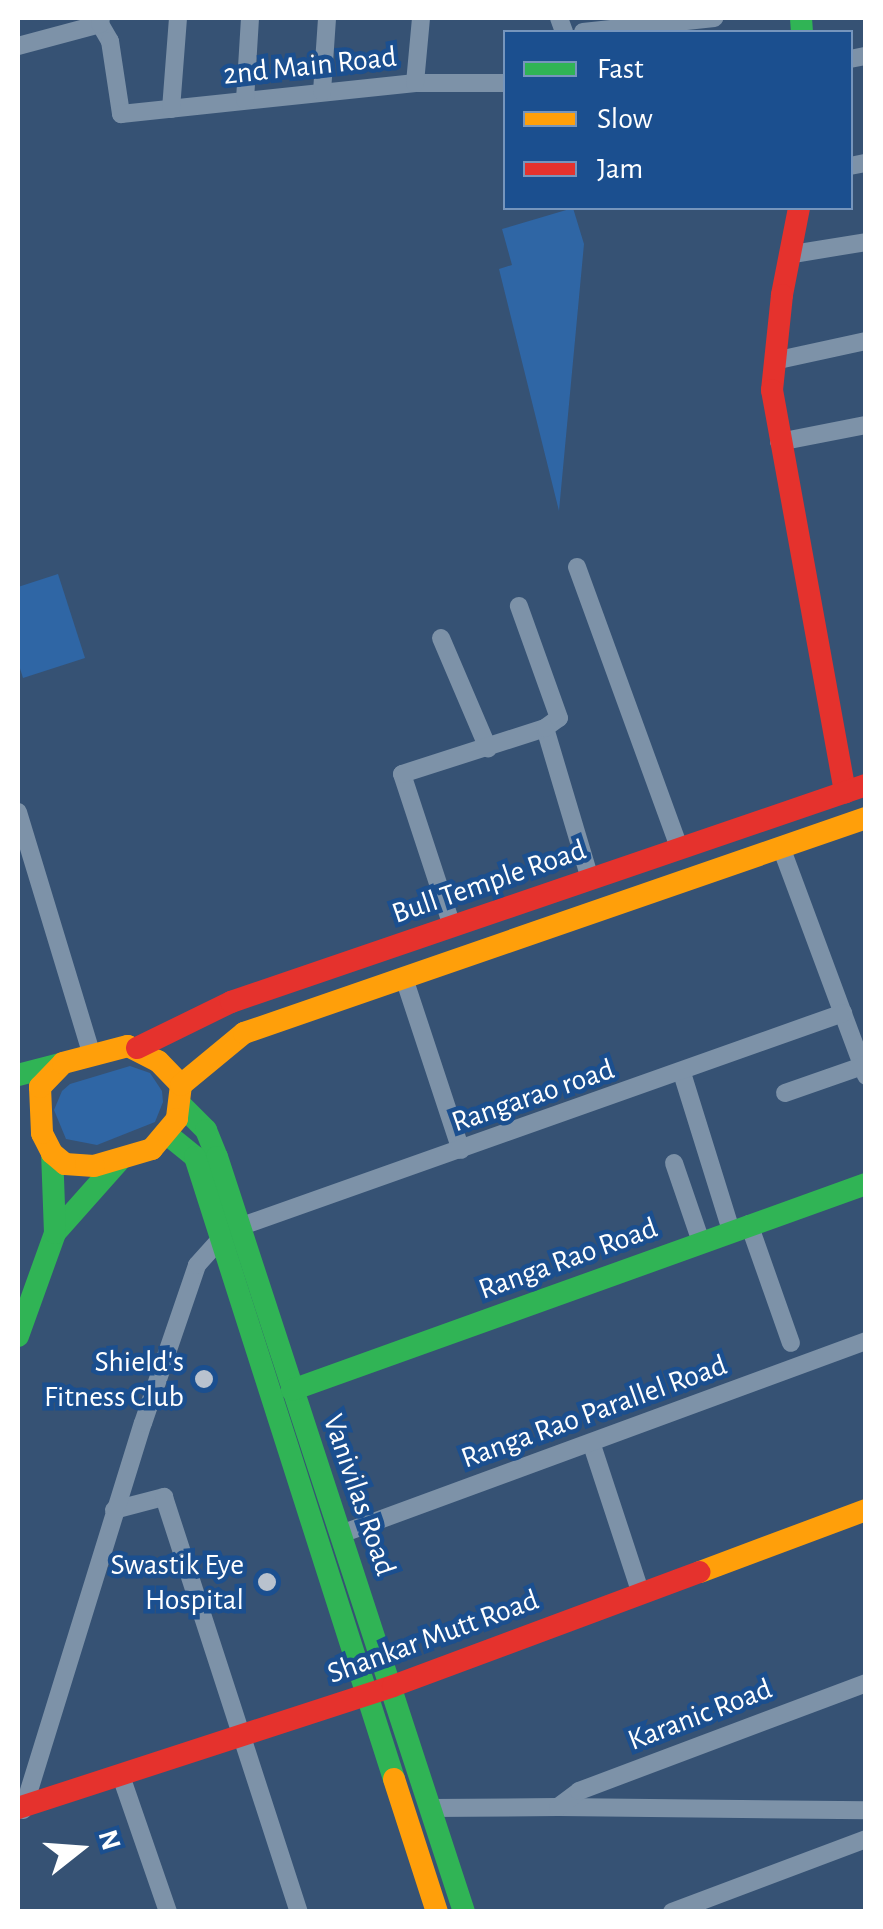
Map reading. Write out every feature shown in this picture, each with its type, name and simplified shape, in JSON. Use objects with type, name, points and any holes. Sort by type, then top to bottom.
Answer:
[{"type":"main road","points":[[799,210],[782,295],[772,390],[779,442],[855,788]]},
{"type":"main road","name":"Bull Temple Road","points":[[137,1048],[231,1002],[855,788]]},
{"type":"main road","name":"Bull Temple Road","points":[[182,1096],[244,1033],[866,818]]},
{"type":"main road","points":[[18,1076],[63,1063],[92,1055],[128,1046],[137,1048],[158,1061],[182,1096],[168,1134],[152,1150],[118,1161],[65,1164],[52,1153],[28,1108],[40,1087],[63,1063]]},
{"type":"main road","name":"Vanivilas Road","points":[[182,1096],[206,1130],[288,1446],[437,1912]]},
{"type":"main road","points":[[168,1134],[195,1156],[230,1232]]},
{"type":"main road","points":[[18,1336],[55,1232],[52,1153]]},
{"type":"main road","points":[[55,1232],[118,1161]]},
{"type":"main road","name":"Ranga Rao Road","points":[[292,1390],[866,1184]]},
{"type":"main road","name":"Vanivilas Road","points":[[230,1232],[292,1390],[393,1686],[464,1912]]},
{"type":"main road","name":"Shankar Mutt Road","points":[[20,1809],[393,1686],[866,1510]]},
{"type":"street","points":[[171,109],[178,18]]},
{"type":"street","points":[[245,100],[250,18]]},
{"type":"street","points":[[322,92],[327,18]]},
{"type":"street","points":[[415,83],[421,18]]},
{"type":"street","points":[[602,30],[714,18]]},
{"type":"street","points":[[18,46],[100,21]]},
{"type":"street","name":"2nd Main Road","points":[[100,21],[110,41],[121,114],[415,83],[503,82]]},
{"type":"street","points":[[793,254],[866,242]]},
{"type":"street","points":[[774,361],[866,342]]},
{"type":"street","points":[[779,442],[866,425]]},
{"type":"street","points":[[576,568],[679,847]]},
{"type":"street","points":[[452,926],[402,774],[545,728],[559,718],[519,606]]},
{"type":"street","points":[[442,638],[488,748]]},
{"type":"street","points":[[545,728],[590,879]]},
{"type":"street","points":[[18,812],[92,1055]]},
{"type":"street","points":[[781,847],[864,1071],[785,1093]]},
{"type":"street","points":[[404,978],[461,1150]]},
{"type":"street","name":"Rangarao road","points":[[230,1232],[843,1013]]},
{"type":"street","points":[[682,1073],[740,1227],[791,1343]]},
{"type":"street","points":[[674,1163],[701,1242]]},
{"type":"street","points":[[20,1809],[114,1510],[198,1265],[230,1232]]},
{"type":"street","name":"Ranga Rao Parallel Road","points":[[340,1534],[592,1445],[866,1341]]},
{"type":"street","points":[[592,1445],[640,1591]]},
{"type":"street","points":[[114,1510],[164,1497],[298,1912]]},
{"type":"street","name":"Karanic Road","points":[[558,1807],[579,1791],[866,1682]]},
{"type":"street","points":[[121,1776],[168,1912]]},
{"type":"street","name":"Karanic Road","points":[[430,1808],[866,1810]]},
{"type":"street","points":[[672,1912],[866,1839]]},
{"type":"shaded area","points":[[574,210],[584,244],[559,511],[499,269],[512,265],[502,229]]},
{"type":"shaded area","points":[[58,574],[85,658],[23,678],[18,662],[18,587]]},
{"type":"shaded area","points":[[130,1066],[150,1073],[162,1091],[163,1102],[155,1122],[97,1145],[66,1139],[54,1110],[62,1091],[70,1084]]},
{"type":"traffic: fast","points":[[801,18],[802,30]]},
{"type":"traffic: fast","points":[[18,1075],[60,1064]]},
{"type":"traffic: fast","points":[[182,1106],[206,1130],[217,1157],[464,1912]]},
{"type":"traffic: fast","points":[[168,1135],[195,1157],[394,1779]]},
{"type":"traffic: fast","points":[[18,1336],[55,1233],[52,1153]]},
{"type":"traffic: fast","points":[[55,1233],[119,1161]]},
{"type":"traffic: fast","points":[[292,1390],[866,1184]]},
{"type":"traffic: slow","points":[[181,1085],[244,1033],[866,818]]},
{"type":"traffic: slow","points":[[128,1046],[158,1061],[181,1085],[177,1119],[152,1149],[94,1166],[65,1164],[52,1153],[42,1133],[40,1087],[63,1063],[128,1046]]},
{"type":"traffic: slow","points":[[700,1572],[866,1510]]},
{"type":"traffic: slow","points":[[394,1779],[437,1912]]},
{"type":"traffic: jam","points":[[799,210],[782,295],[772,390],[845,792]]},
{"type":"traffic: jam","points":[[137,1048],[231,1002],[866,785]]},
{"type":"traffic: jam","points":[[18,1808],[393,1686],[700,1572]]},
{"type":"place","name":"Shield's Fitness Club","points":[[204,1379]]},
{"type":"place","name":"Swastik Eye Hospital","points":[[267,1582]]}]
